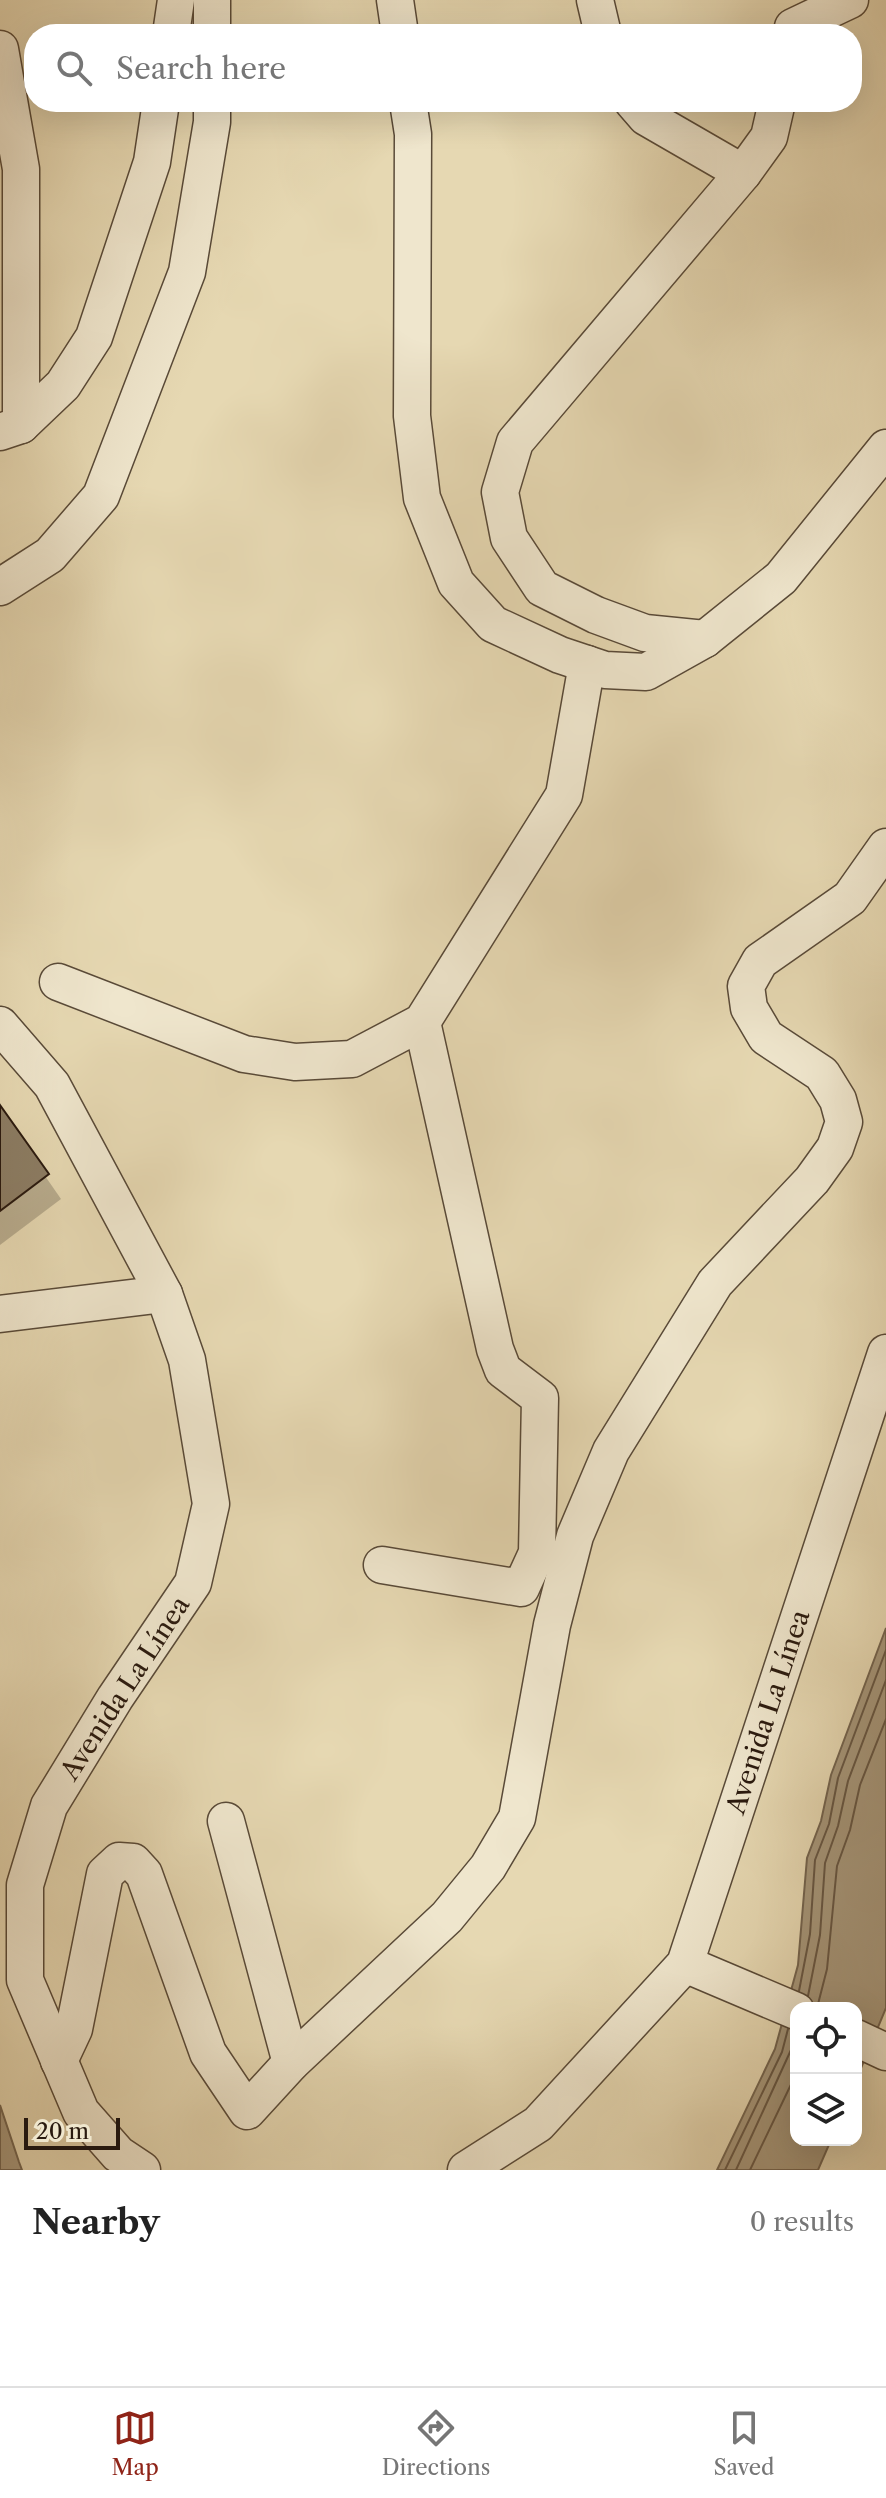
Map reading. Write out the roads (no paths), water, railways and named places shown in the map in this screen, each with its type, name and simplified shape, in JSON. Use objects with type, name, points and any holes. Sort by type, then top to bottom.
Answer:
[{"type":"street","points":[[172,24],[176,0]]},
{"type":"street","points":[[212,0],[212,24]]},
{"type":"street","points":[[395,0],[399,24]]},
{"type":"street","points":[[595,0],[601,24]]},
{"type":"street","points":[[793,20],[850,0]]},
{"type":"street","points":[[0,49],[21,169],[11,428]]},
{"type":"street","points":[[11,428],[63,385],[94,337],[152,162],[160,112]]},
{"type":"street","points":[[0,587],[50,555],[101,496],[187,272],[212,112]]},
{"type":"street","points":[[410,112],[413,134],[412,416],[422,498],[456,583],[493,624],[605,670],[646,672],[705,639],[781,578],[886,448]]},
{"type":"street","points":[[642,112],[743,173]]},
{"type":"street","points":[[705,639],[645,633],[596,615],[542,588],[509,538],[500,492],[515,442],[743,173],[769,137],[775,112]]},
{"type":"street","points":[[58,982],[244,1054],[295,1062],[352,1059],[422,1022],[564,795],[587,664]]},
{"type":"street","points":[[59,2061],[74,2029],[105,1874],[119,1861],[133,1862],[144,1874],[208,2053],[247,2111],[291,2063],[447,1917],[488,1867],[517,1818],[552,1625],[575,1536],[611,1451],[715,1283],[812,1180],[835,1148],[844,1122],[838,1100],[822,1074],[766,1037],[749,1008],[746,986],[760,961],[850,898],[886,847]]},
{"type":"street","points":[[382,1565],[521,1588],[537,1553],[540,1398],[503,1370],[495,1349],[422,1022]]},
{"type":"street","name":"Avenida La Línea","points":[[0,1025],[52,1085],[164,1294],[187,1360],[211,1504],[193,1583],[115,1698],[49,1806],[25,1885],[13,1985],[59,2061],[81,2112],[118,2154],[142,2170]]},
{"type":"street","points":[[0,1314],[164,1294]]},
{"type":"street","name":"Avenida La Línea","points":[[466,2170],[517,2155],[538,2124],[685,1964],[886,1353]]},
{"type":"street","points":[[226,1821],[291,2063]]},
{"type":"street","points":[[685,1964],[723,1977],[790,2008]]},
{"type":"street","points":[[862,2041],[886,2052]]},
{"type":"water","points":[[886,1628],[886,2008],[862,2066],[862,2002],[790,2002],[790,2146],[828,2146],[818,2170],[717,2170],[775,2049],[798,1965],[807,1858],[821,1821],[831,1775]]},
{"type":"water","points":[[0,2105],[19,2162],[22,2170],[0,2170]]}]
